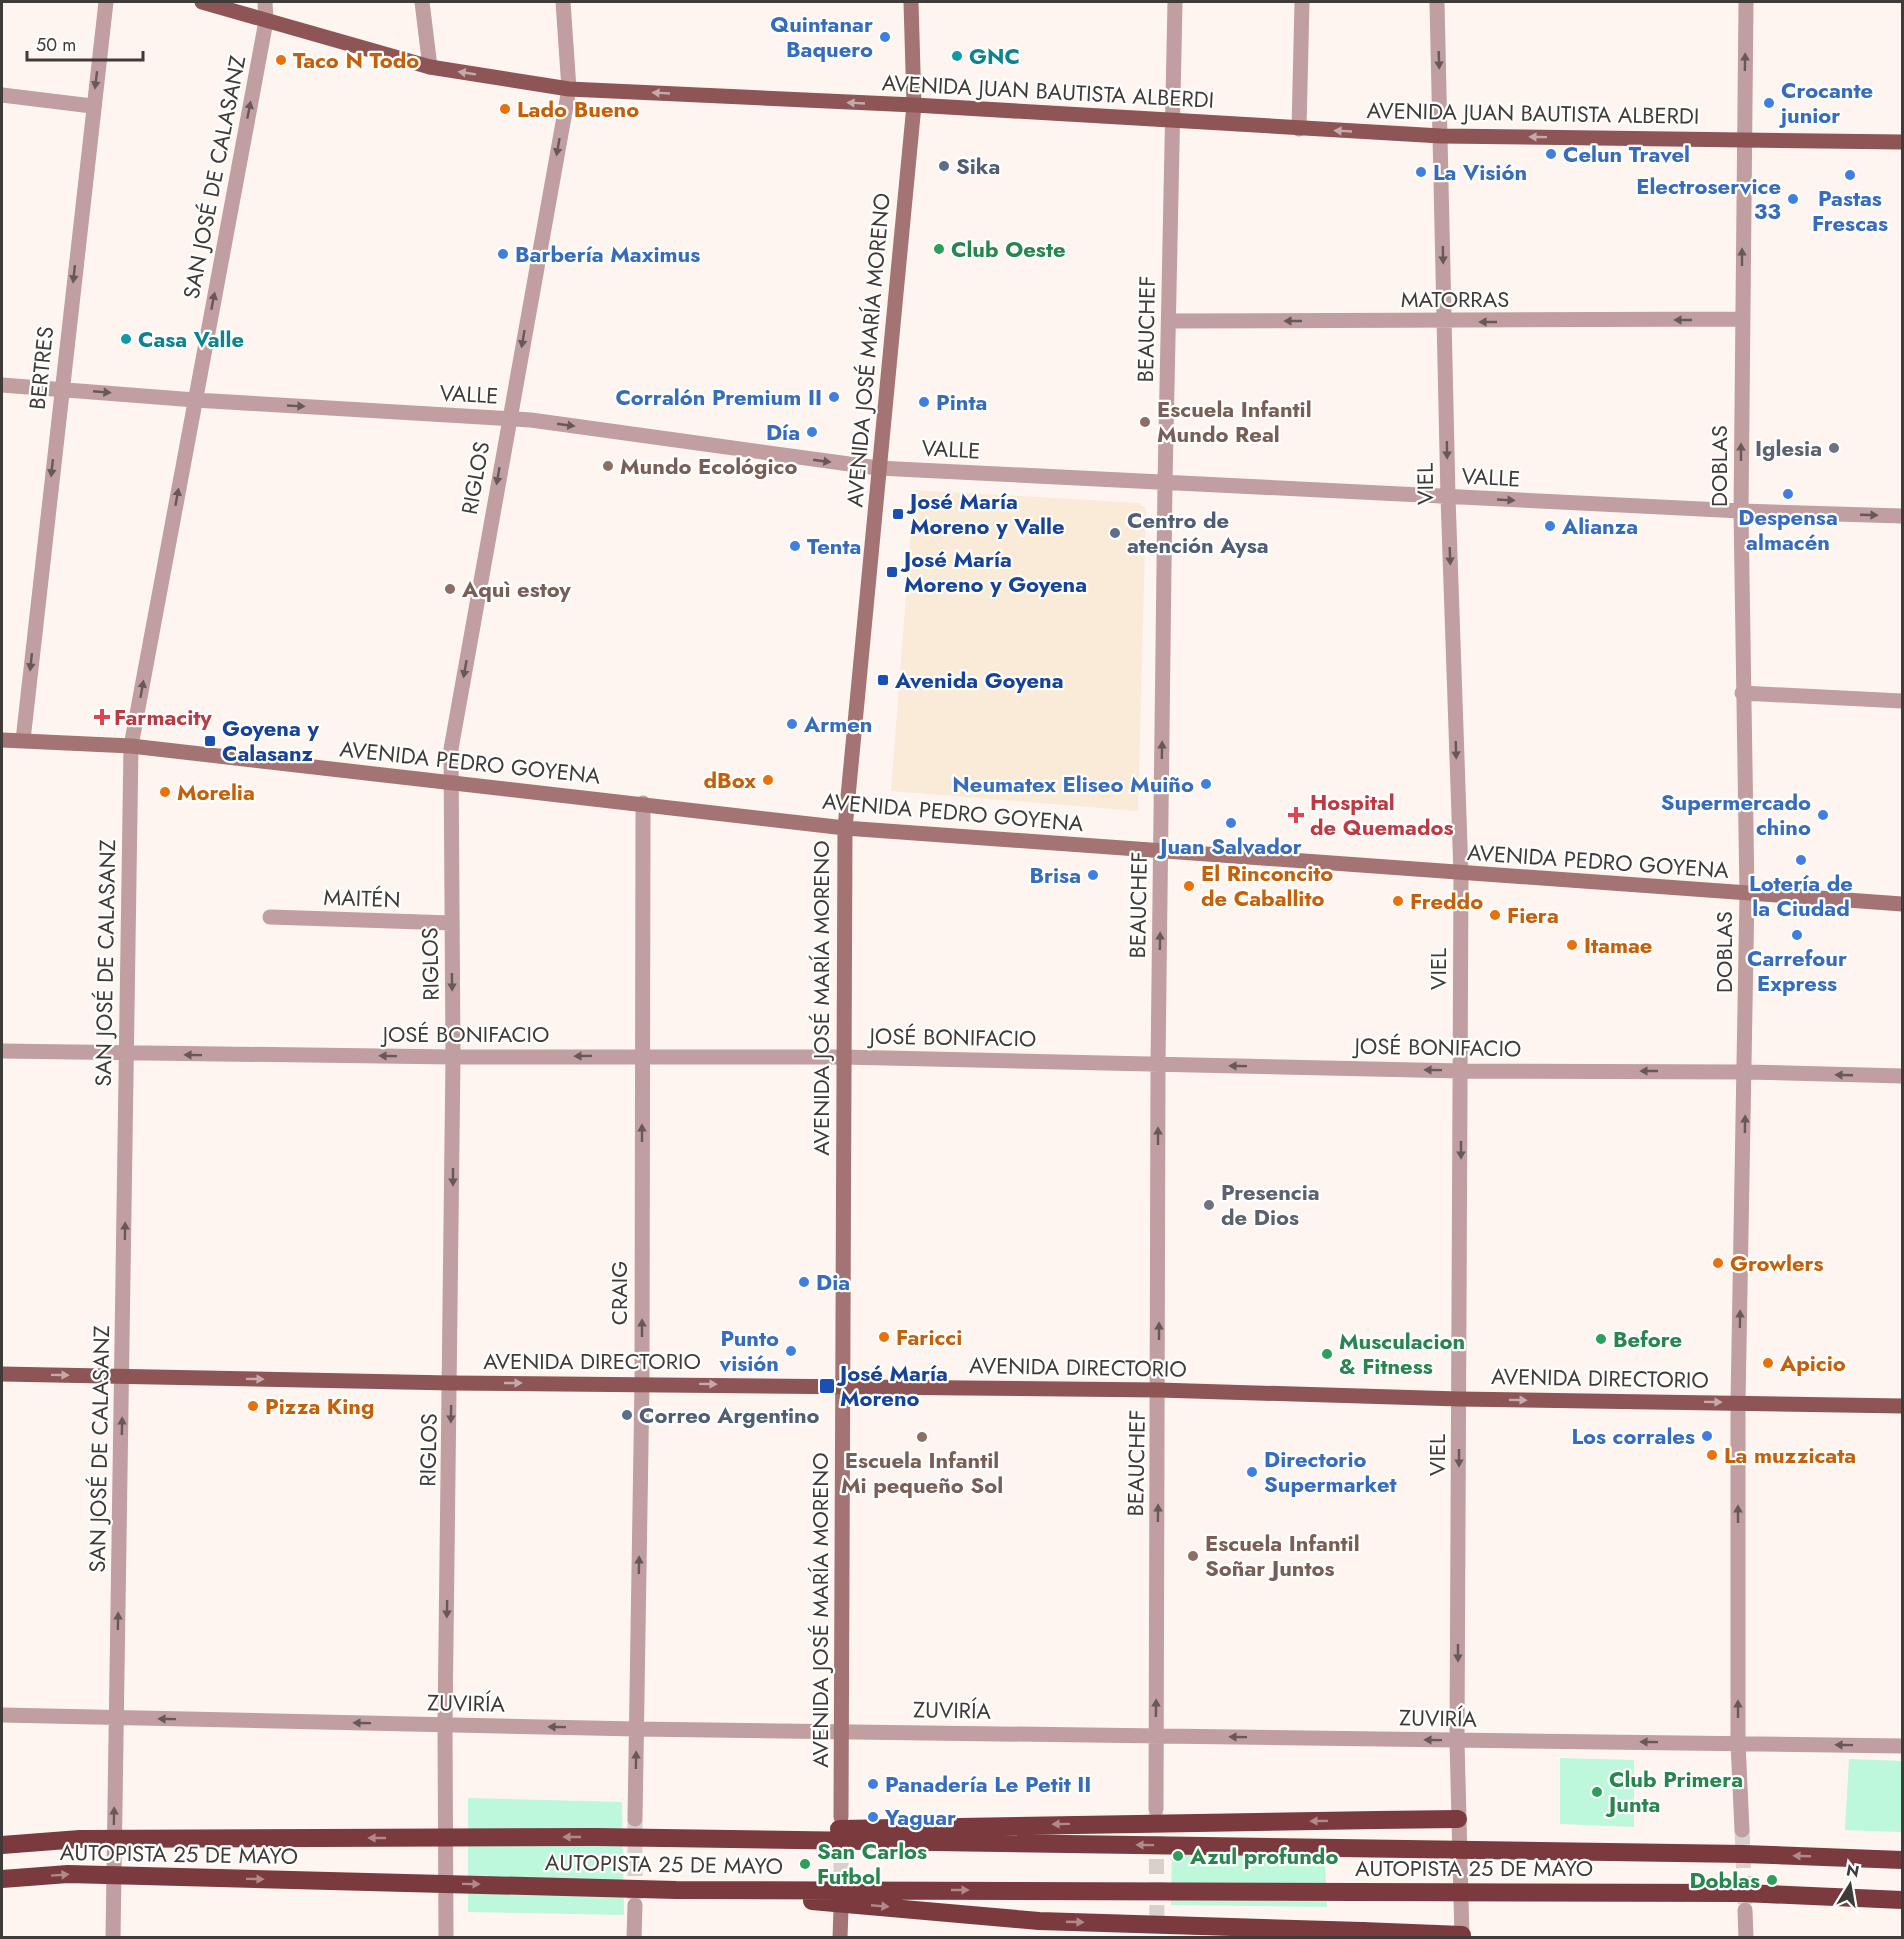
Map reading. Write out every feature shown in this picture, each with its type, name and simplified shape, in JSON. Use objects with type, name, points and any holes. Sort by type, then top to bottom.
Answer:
[{"type":"highway","points":[[596,1837],[958,1826],[1458,1819]]},
{"type":"highway","name":"AUTOPISTA 25 DE MAYO","points":[[2,1845],[80,1839],[596,1837],[1744,1854],[1902,1860]]},
{"type":"highway","name":"AUTOPISTA 25 DE MAYO","points":[[2,1879],[68,1874],[676,1890],[1731,1893],[1902,1900]]},
{"type":"highway","points":[[676,1890],[1039,1921],[1462,1936]]},
{"type":"main road","name":"AVENIDA JUAN BAUTISTA ALBERDI","points":[[202,2],[430,67],[569,89],[914,105],[1172,122],[1441,136],[1902,142]]},
{"type":"main road","name":"AVENIDA JOSÉ MARÍA MORENO","points":[[841,1817],[842,1057],[845,828],[914,105],[911,2]]},
{"type":"main road","name":"AVENIDA PEDRO GOYENA","points":[[2,740],[131,746],[452,781],[845,828],[1902,904]]},
{"type":"main road","name":"AVENIDA DIRECTORIO","points":[[2,1374],[451,1383],[642,1383],[1160,1390],[1460,1399],[1902,1406]]},
{"type":"main road","points":[[840,1938],[841,1909]]},
{"type":"street","name":"BERTRES","points":[[22,740],[106,2]]},
{"type":"street","name":"SAN JOSÉ DE CALASANZ","points":[[113,1938],[131,746],[266,21],[265,2]]},
{"type":"street","points":[[423,2],[430,67]]},
{"type":"street","name":"RIGLOS","points":[[446,1938],[453,1057],[452,749],[508,419],[569,89],[563,2]]},
{"type":"street","name":"BEAUCHEF","points":[[1156,1809],[1160,1390],[1158,1064],[1175,2]]},
{"type":"street","points":[[1299,129],[1302,2]]},
{"type":"street","name":"VIEL","points":[[1437,2],[1448,497],[1461,874],[1457,1741],[1462,1936]]},
{"type":"street","name":"DOBLAS","points":[[1742,1830],[1738,1743],[1738,1403],[1746,1072],[1747,894],[1741,511],[1746,2]]},
{"type":"street","points":[[2,95],[93,106]]},
{"type":"street","name":"MATORRAS","points":[[1169,321],[1742,320]]},
{"type":"street","name":"VALLE","points":[[2,385],[195,400],[531,420],[878,468],[1741,511],[1902,516]]},
{"type":"street","points":[[1743,693],[1902,701]]},
{"type":"street","name":"CRAIG","points":[[635,1819],[642,1383],[643,803]]},
{"type":"street","name":"MAITÉN","points":[[270,917],[452,924]]},
{"type":"street","name":"JOSÉ BONIFACIO","points":[[2,1051],[453,1057],[641,1055],[842,1057],[1461,1071],[1746,1072],[1902,1076]]},
{"type":"street","name":"ZUVIRÍA","points":[[2,1716],[636,1729],[1902,1746]]},
{"type":"street","points":[[634,1905],[634,1938]]},
{"type":"street","points":[[1745,1910],[1746,1938]]},
{"type":"shaded area","points":[[914,490],[1140,503],[1146,509],[1138,811],[891,791]]},
{"type":"green space","name":"Club Primera Junta","points":[[1560,1758],[1634,1760],[1634,1827],[1560,1824]]},
{"type":"green space","points":[[1849,1759],[1902,1761],[1902,1832],[1845,1830]]},
{"type":"green space","points":[[468,1798],[622,1802],[624,1915],[468,1912]]},
{"type":"green space","points":[[1172,1838],[1324,1840],[1327,1907],[1171,1905]]},
{"type":"tunnel","points":[[1156,1813],[1157,1930]]},
{"type":"tunnel","points":[[635,1819],[635,1899]]},
{"type":"tunnel","points":[[841,1829],[841,1901]]},
{"type":"tunnel","points":[[1742,1830],[1745,1904]]},
{"type":"place","name":"Quintanar Baquero","points":[[885,37]]},
{"type":"place","name":"GNC","points":[[957,56]]},
{"type":"place","name":"Taco N Todo","points":[[281,60]]},
{"type":"place","name":"Crocante junior","points":[[1769,103]]},
{"type":"place","name":"Lado Bueno","points":[[505,109]]},
{"type":"place","name":"Celun Travel","points":[[1551,154]]},
{"type":"place","name":"Sika","points":[[944,166]]},
{"type":"place","name":"La Visión","points":[[1421,172]]},
{"type":"place","name":"Pastas Frescas","points":[[1850,175]]},
{"type":"place","name":"Electroservice 33","points":[[1793,199]]},
{"type":"place","name":"Club Oeste","points":[[939,249]]},
{"type":"place","name":"Barbería Maximus","points":[[503,254]]},
{"type":"place","name":"Casa Valle","points":[[126,339]]},
{"type":"place","name":"Corralón Premium II","points":[[834,397]]},
{"type":"place","name":"Pinta","points":[[924,402]]},
{"type":"place","name":"Escuela Infantil Mundo Real","points":[[1145,422]]},
{"type":"place","name":"Día","points":[[812,432]]},
{"type":"place","name":"Iglesia","points":[[1834,448]]},
{"type":"place","name":"Mundo Ecológico","points":[[608,466]]},
{"type":"place","name":"Despensa almacén","points":[[1788,494]]},
{"type":"place","name":"José María Moreno y Valle","points":[[898,514]]},
{"type":"place","name":"Alianza","points":[[1550,526]]},
{"type":"place","name":"Centro de atención Aysa","points":[[1115,533]]},
{"type":"place","name":"Tenta","points":[[795,546]]},
{"type":"place","name":"José María Moreno y Goyena","points":[[892,572]]},
{"type":"place","name":"Aquì estoy","points":[[450,589]]},
{"type":"place","name":"Avenida Goyena","points":[[883,680]]},
{"type":"place","name":"Farmacity","points":[[102,717]]},
{"type":"place","name":"Armen","points":[[792,724]]},
{"type":"place","name":"Goyena y Calasanz","points":[[210,741]]},
{"type":"place","name":"dBox","points":[[768,780]]},
{"type":"place","name":"Neumatex Eliseo Muiño","points":[[1206,784]]},
{"type":"place","name":"Morelia","points":[[165,792]]},
{"type":"place","name":"Hospital de Quemados","points":[[1296,815]]},
{"type":"place","name":"Supermercado chino","points":[[1823,815]]},
{"type":"place","name":"Juan Salvador","points":[[1231,823]]},
{"type":"place","name":"Lotería de la Ciudad","points":[[1801,860]]},
{"type":"place","name":"Brisa","points":[[1093,875]]},
{"type":"place","name":"El Rinconcito de Caballito","points":[[1189,886]]},
{"type":"place","name":"Freddo","points":[[1398,901]]},
{"type":"place","name":"Fiera","points":[[1495,915]]},
{"type":"place","name":"Carrefour Express","points":[[1797,935]]},
{"type":"place","name":"Itamae","points":[[1572,945]]},
{"type":"place","name":"Presencia de Dios","points":[[1209,1205]]},
{"type":"place","name":"Growlers","points":[[1718,1263]]},
{"type":"place","name":"Dia","points":[[804,1282]]},
{"type":"place","name":"Faricci","points":[[884,1337]]},
{"type":"place","name":"Before","points":[[1601,1339]]},
{"type":"place","name":"Punto visión","points":[[791,1351]]},
{"type":"place","name":"Musculacion & Fitness","points":[[1327,1354]]},
{"type":"place","name":"Apicio","points":[[1768,1363]]},
{"type":"place","name":"José María Moreno","points":[[827,1386]]},
{"type":"place","name":"Pizza King","points":[[253,1406]]},
{"type":"place","name":"Correo Argentino","points":[[627,1415]]},
{"type":"place","name":"Los corrales","points":[[1707,1436]]},
{"type":"place","name":"Escuela Infantil Mi pequeño Sol","points":[[922,1437]]},
{"type":"place","name":"La muzzicata","points":[[1712,1455]]},
{"type":"place","name":"Directorio Supermarket","points":[[1252,1472]]},
{"type":"place","name":"Escuela Infantil Soñar Juntos","points":[[1193,1556]]},
{"type":"place","name":"Panadería Le Petit II","points":[[873,1784]]},
{"type":"place","name":"Club Primera Junta","points":[[1597,1792]]},
{"type":"place","name":"Yaguar","points":[[873,1817]]},
{"type":"place","name":"Azul profundo","points":[[1178,1856]]},
{"type":"place","name":"San Carlos Futbol","points":[[805,1864]]},
{"type":"place","name":"Doblas","points":[[1772,1880]]}]
